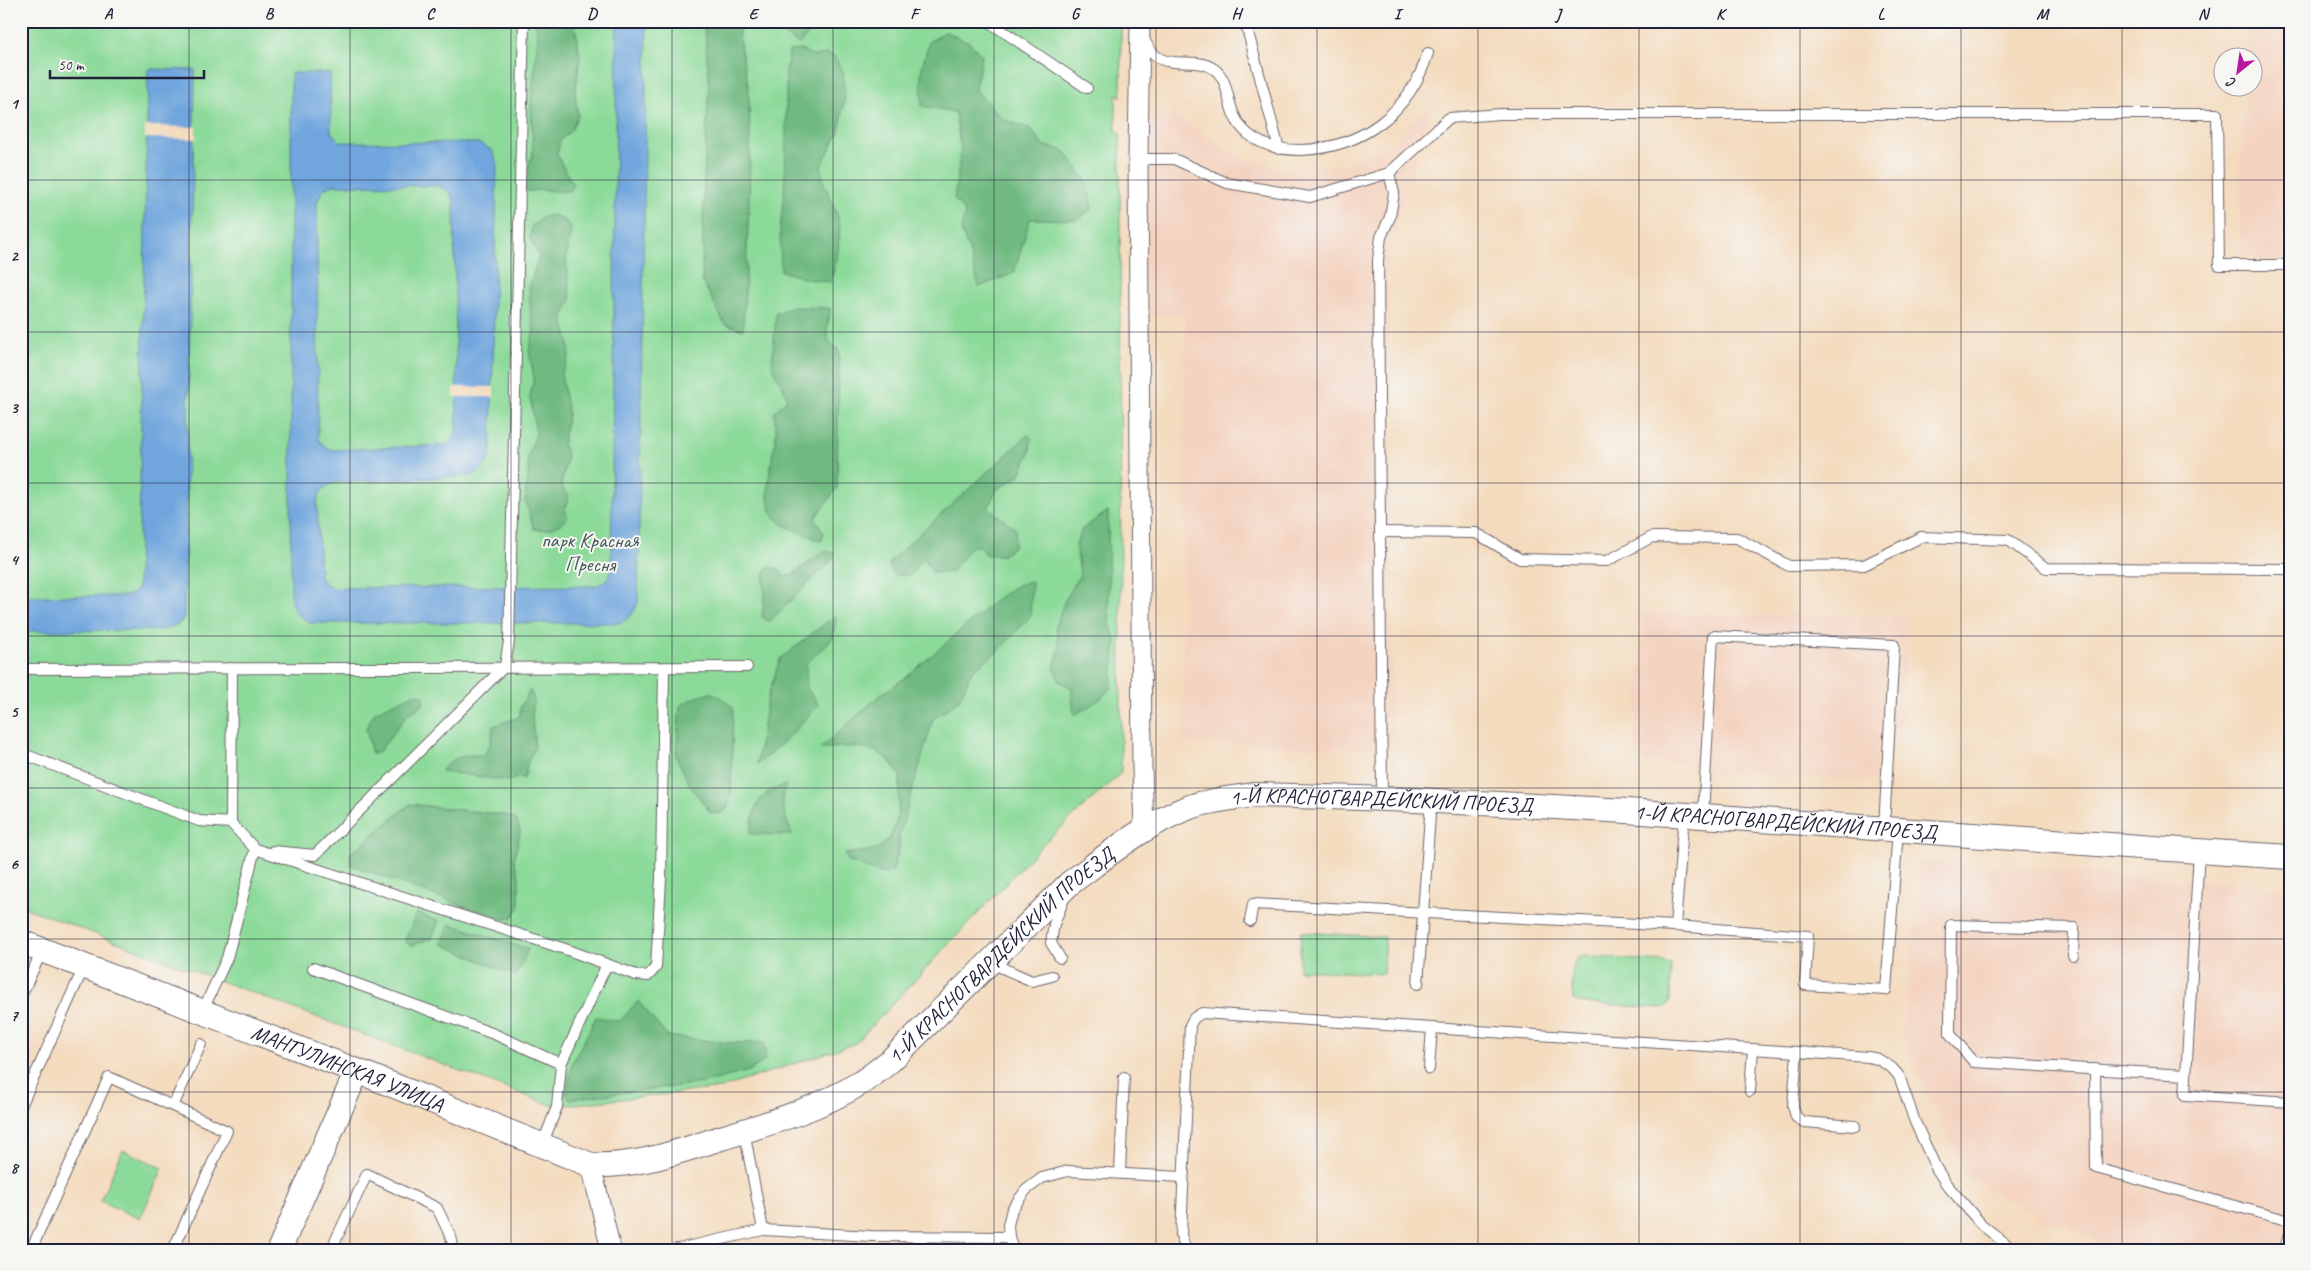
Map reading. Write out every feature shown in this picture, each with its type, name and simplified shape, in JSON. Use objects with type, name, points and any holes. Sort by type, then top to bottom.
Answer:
[{"type":"street","points":[[1140,24],[1138,159],[1144,830]]},
{"type":"street","name":"1-Й КРАСНОГВАРДЕЙСКИЙ ПРОЕЗД","points":[[591,1165],[617,1166],[656,1159],[744,1131],[830,1099],[862,1082],[890,1062],[1070,883],[1144,830],[1165,818],[1191,807],[1228,798],[1254,795],[1432,800],[1891,828],[2290,857]]},
{"type":"street","name":"МАНТУЛИНСКАЯ УЛИЦА","points":[[32,946],[356,1071],[591,1165]]},
{"type":"street","points":[[279,1250],[356,1071]]},
{"type":"street","points":[[591,1165],[611,1250]]},
{"type":"lane","points":[[315,855],[505,666],[510,641],[524,21]]},
{"type":"lane","points":[[988,21],[1087,88]]},
{"type":"lane","points":[[1245,21],[1279,149]]},
{"type":"lane","points":[[1140,24],[1148,46],[1162,59],[1177,64],[1204,64],[1215,69],[1223,79],[1230,107],[1238,123],[1255,140],[1279,149],[1294,150],[1329,147],[1368,133],[1391,115],[1408,96],[1428,53]]},
{"type":"lane","points":[[1138,159],[1174,159],[1227,183],[1310,197],[1389,173],[1449,118],[1458,117],[1500,114],[2217,114],[2219,265],[2290,265]]},
{"type":"lane","points":[[1382,798],[1378,260],[1381,237],[1390,216],[1394,194],[1389,173]]},
{"type":"lane","points":[[1380,532],[1476,533],[1520,559],[1607,561],[1652,537],[1737,538],[1789,566],[1864,565],[1921,537],[2008,540],[2046,568],[2290,569]]},
{"type":"lane","points":[[1250,921],[1254,904],[1675,926],[1808,936],[1804,985],[1886,990],[1894,645],[1713,636],[1694,815],[1675,926]]},
{"type":"lane","points":[[21,669],[505,666],[747,667]]},
{"type":"lane","points":[[232,668],[231,823],[255,849],[636,974],[648,976],[656,967],[661,879],[664,668]]},
{"type":"lane","points":[[21,753],[199,821],[231,823]]},
{"type":"lane","points":[[1418,984],[1432,800]]},
{"type":"lane","points":[[255,849],[315,855]]},
{"type":"lane","points":[[202,1012],[227,958],[255,849]]},
{"type":"lane","points":[[2199,851],[2184,1095],[2290,1102]]},
{"type":"lane","points":[[315,855],[317,870]]},
{"type":"lane","points":[[1060,958],[1051,943],[1054,924],[1070,883]]},
{"type":"lane","points":[[2073,956],[2074,928],[1951,925],[1950,1034],[1974,1062],[2186,1075]]},
{"type":"lane","points":[[21,996],[32,946]]},
{"type":"lane","points":[[991,963],[1032,981],[1052,976]]},
{"type":"lane","points":[[542,1146],[556,1107],[561,1064],[607,964]]},
{"type":"lane","points":[[21,1106],[84,966]]},
{"type":"lane","points":[[313,968],[494,1034],[561,1064]]},
{"type":"lane","points":[[1186,1250],[1181,1239],[1190,1025],[1198,1015],[1210,1013],[1878,1059],[1892,1068],[1899,1076],[1915,1122],[1936,1168],[1947,1185],[1982,1225],[2014,1250]]},
{"type":"lane","points":[[1429,1068],[1432,1028]]},
{"type":"lane","points":[[173,1106],[201,1044]]},
{"type":"lane","points":[[1750,1091],[1753,1049]]},
{"type":"lane","points":[[1797,1052],[1793,1106],[1796,1117],[1804,1122],[1855,1126]]},
{"type":"lane","points":[[2095,1069],[2096,1168],[2290,1221]]},
{"type":"lane","points":[[31,1250],[109,1077],[227,1131],[173,1250]]},
{"type":"lane","points":[[1120,1173],[1124,1077]]},
{"type":"lane","points":[[744,1131],[763,1230]]},
{"type":"lane","points":[[1013,1250],[1008,1225],[1012,1208],[1026,1190],[1042,1178],[1068,1171],[1184,1176]]},
{"type":"lane","points":[[331,1250],[367,1174],[437,1208],[451,1236],[454,1250]]},
{"type":"lane","points":[[673,1250],[763,1230],[871,1236],[1009,1237]]},
{"type":"lane","points":[[2285,1250],[2290,1230]]},
{"type":"shaded area","points":[[2248,21],[2290,21],[2290,271],[2240,254],[2240,161],[2244,98],[2264,98],[2264,48],[2247,48]]},
{"type":"shaded area","points":[[1431,103],[1388,258],[1393,750],[1183,742],[1185,315],[1143,317],[1146,115],[1174,115],[1216,143],[1246,159],[1289,170],[1344,166],[1389,146]]},
{"type":"shaded area","points":[[1643,614],[1907,616],[1901,743],[1878,742],[1876,781],[1695,771],[1696,763],[1634,760]]},
{"type":"shaded area","points":[[1920,861],[2290,888],[2290,1250],[2112,1250],[2065,1223],[2057,1227],[1965,1175],[1902,1038],[1920,885]]},
{"type":"green space","name":"парк Красная Пресня","points":[[21,21],[1121,21],[1121,97],[1116,94],[1116,131],[1120,134],[1121,773],[1044,843],[856,1043],[722,1088],[567,1105],[551,1105],[21,906]]},
{"type":"green space","points":[[535,21],[579,21],[575,25],[580,56],[575,95],[578,115],[571,130],[560,141],[557,155],[573,185],[571,190],[567,191],[524,190],[526,167],[533,156],[531,103],[538,37]]},
{"type":"green space","points":[[704,21],[739,21],[740,40],[748,87],[750,125],[749,184],[743,330],[725,324],[702,281],[704,179],[709,82]]},
{"type":"green space","points":[[787,21],[813,21],[811,32],[799,44],[783,34],[781,26]]},
{"type":"green space","points":[[945,32],[969,42],[982,56],[975,89],[1002,119],[1031,129],[1042,145],[1065,151],[1087,183],[1092,209],[1077,220],[1030,219],[1014,273],[979,287],[969,250],[961,231],[965,212],[954,199],[961,151],[955,112],[922,106],[921,71],[929,42]]},
{"type":"green space","points":[[801,50],[813,56],[826,54],[834,56],[843,71],[845,96],[839,132],[821,166],[823,181],[837,214],[840,227],[837,259],[831,282],[807,279],[781,271],[780,229],[786,152],[786,72],[789,51]]},
{"type":"green space","points":[[554,215],[567,222],[571,228],[566,261],[571,300],[563,316],[569,351],[566,365],[561,373],[568,413],[563,443],[567,457],[561,486],[569,496],[565,508],[567,517],[564,521],[552,528],[539,530],[534,529],[525,500],[528,457],[536,434],[530,397],[534,378],[529,351],[534,329],[531,317],[529,288],[539,256],[530,238],[532,226],[543,217]]},
{"type":"green space","points":[[792,307],[830,308],[827,336],[829,341],[839,350],[837,488],[815,518],[824,533],[821,541],[786,526],[776,518],[768,500],[769,476],[776,431],[774,412],[787,399],[772,363],[776,313]]},
{"type":"green space","points":[[1028,435],[1031,438],[1030,452],[1019,476],[997,489],[988,508],[1016,529],[1014,546],[1003,555],[987,555],[979,546],[971,546],[952,572],[932,573],[924,557],[910,575],[894,575],[889,567],[892,559]]},
{"type":"green space","points":[[1108,511],[1109,621],[1116,642],[1111,688],[1100,699],[1075,715],[1071,687],[1060,682],[1054,669],[1059,647],[1056,625],[1065,600],[1080,575],[1076,544],[1082,529]]},
{"type":"green space","points":[[824,551],[834,553],[833,559],[769,622],[762,617],[765,594],[763,579],[767,568],[779,569],[784,577],[792,575]]},
{"type":"green space","points":[[1032,581],[1030,617],[998,651],[972,671],[959,700],[933,719],[899,836],[899,849],[893,870],[884,874],[849,862],[845,854],[874,849],[883,845],[889,839],[898,812],[900,775],[887,759],[870,750],[853,747],[820,749],[879,696],[905,678],[1002,595],[1018,585]]},
{"type":"green space","points":[[836,615],[833,638],[806,664],[807,688],[819,705],[781,745],[757,764],[767,699],[780,659]]},
{"type":"green space","points":[[530,690],[534,700],[532,717],[535,747],[528,762],[524,779],[520,777],[508,781],[441,771],[460,757],[484,755],[491,742],[493,726],[519,717],[521,706]]},
{"type":"green space","points":[[711,693],[722,698],[733,708],[731,797],[726,810],[719,814],[710,812],[691,787],[676,757],[680,706],[694,698]]},
{"type":"green space","points":[[414,694],[423,695],[423,705],[407,715],[379,752],[372,754],[366,728],[375,712]]},
{"type":"green space","points":[[786,785],[783,804],[792,835],[750,834],[753,816],[763,796]]},
{"type":"green space","points":[[410,804],[506,815],[517,820],[520,832],[514,860],[519,877],[519,908],[511,918],[499,919],[351,865],[350,854]]},
{"type":"green space","points":[[416,913],[439,921],[431,940],[428,939],[411,946],[405,941]]},
{"type":"green space","points":[[450,924],[528,949],[516,976],[442,944]]},
{"type":"green space","points":[[1301,932],[1385,937],[1383,974],[1299,970]]},
{"type":"green space","points":[[1583,956],[1671,964],[1670,1001],[1667,1006],[1661,1008],[1580,1003],[1574,1000],[1572,985],[1573,968],[1577,958]]},
{"type":"green space","points":[[638,1001],[667,1036],[728,1043],[764,1042],[766,1060],[749,1071],[703,1083],[570,1099],[566,1094],[572,1064],[596,1017],[620,1021]]},
{"type":"green space","points":[[123,1150],[163,1168],[140,1219],[100,1201]]},
{"type":"water","points":[[617,21],[647,21],[638,602],[631,615],[619,623],[310,623],[296,613],[291,602],[291,73],[330,73],[331,132],[340,142],[478,143],[492,150],[497,163],[491,455],[484,467],[471,476],[330,484],[321,492],[317,502],[320,577],[324,583],[336,588],[594,586],[606,580],[611,567]],"holes":[[[334,185],[436,186],[448,191],[454,203],[457,428],[453,440],[447,445],[327,449],[318,439],[317,202],[323,189]]]},
{"type":"water","points":[[148,69],[195,70],[184,617],[179,624],[163,630],[21,631],[21,596],[126,596],[135,592],[138,586]]},
{"type":"pier","points":[[145,126],[196,127],[196,139],[145,138]]},
{"type":"pier","points":[[454,387],[494,387],[494,397],[454,397]]}]
